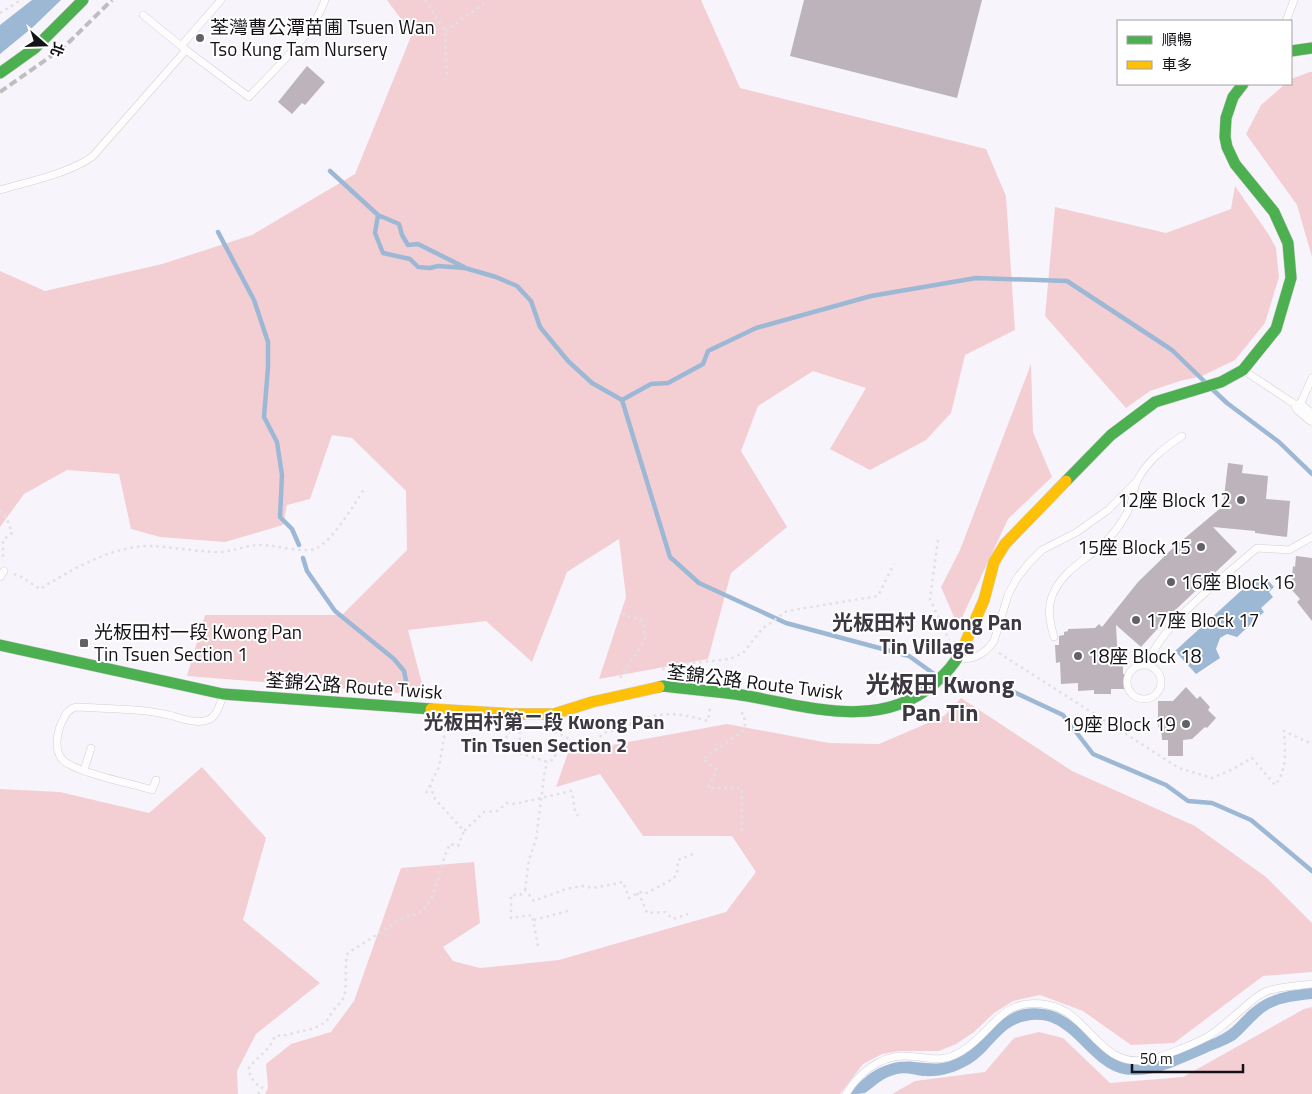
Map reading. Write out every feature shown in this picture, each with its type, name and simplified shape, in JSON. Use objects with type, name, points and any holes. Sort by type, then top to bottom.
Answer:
[{"type":"main road","points":[[0,73],[35,48],[83,0]]},
{"type":"main road","points":[[1292,51],[1312,48]]},
{"type":"main road","name":"荃錦公路 Route Twisk","points":[[0,645],[223,694],[447,710],[554,714],[606,698],[663,686],[735,694],[831,711],[861,712],[899,705],[923,693],[943,676],[958,659],[984,600],[994,562],[1005,544],[1111,435],[1155,402],[1221,382],[1243,370],[1276,329],[1291,278],[1288,243],[1280,223],[1261,195],[1240,172],[1227,146],[1226,118],[1233,97],[1242,85]]},
{"type":"street","points":[[1299,407],[1312,418]]},
{"type":"lane","points":[[0,190],[36,180],[86,162],[100,149],[221,0]]},
{"type":"lane","points":[[143,15],[183,48],[250,97],[319,16],[325,0]]},
{"type":"lane","points":[[1286,20],[1294,0]]},
{"type":"lane","points":[[1243,370],[1299,407],[1312,378]]},
{"type":"lane","points":[[958,659],[972,659],[984,653],[990,647],[994,641],[1008,595],[1028,563],[1042,550],[1077,532],[1108,510],[1136,482],[1148,464],[1164,448],[1182,436]]},
{"type":"lane","points":[[1054,637],[1049,617],[1052,597],[1061,578],[1109,539],[1131,503],[1136,482]]},
{"type":"lane","points":[[1147,665],[1154,648],[1165,634],[1199,598],[1257,548],[1289,550],[1312,536]]},
{"type":"lane","points":[[1147,665],[1157,671],[1161,683],[1160,688],[1152,698],[1141,700],[1130,694],[1126,682],[1135,667],[1147,665]]},
{"type":"lane","points":[[156,780],[152,790],[67,764],[62,760],[58,752],[57,738],[64,717],[73,708],[160,713],[183,719],[204,721],[210,720],[216,713],[223,694]]},
{"type":"lane","points":[[84,770],[91,748]]},
{"type":"lane","points":[[846,1094],[868,1068],[891,1058],[904,1056],[939,1060],[961,1052],[975,1042],[997,1018],[1014,1007],[1042,1004],[1060,1008],[1072,1015],[1103,1047],[1115,1055],[1127,1059],[1145,1060],[1158,1057],[1208,1037],[1266,991],[1312,984]]},
{"type":"path","points":[[0,13],[21,0]]},
{"type":"path","points":[[425,0],[444,31],[447,75]]},
{"type":"path","points":[[444,31],[484,4]]},
{"type":"path","points":[[0,510],[6,517],[12,532],[3,540],[2,574],[20,576],[40,589],[68,571],[107,555],[143,546],[220,552],[258,545],[279,546],[304,551],[315,549],[328,539],[364,489]]},
{"type":"path","points":[[938,540],[930,599],[958,659]]},
{"type":"path","points":[[663,686],[665,666],[730,659],[743,653],[762,629],[787,611],[878,596],[894,564]]},
{"type":"path","points":[[606,698],[645,640],[643,621],[624,615],[624,611]]},
{"type":"path","points":[[990,647],[1180,768],[1212,778],[1252,758],[1275,785],[1284,769],[1286,754],[1284,731],[1312,744]]},
{"type":"path","points":[[554,730],[581,746],[598,741],[599,737],[609,730],[616,730],[644,718],[666,714],[684,714],[708,722],[713,693]]},
{"type":"path","points":[[426,793],[439,767],[446,730],[447,710]]},
{"type":"path","points":[[738,712],[744,714],[745,724],[743,730],[703,759],[717,770],[708,788],[742,788],[742,834]]},
{"type":"path","points":[[519,753],[520,714]]},
{"type":"path","points":[[504,742],[519,753],[548,762]]},
{"type":"path","points":[[538,946],[532,915],[510,918],[511,896],[520,895],[525,890],[529,860],[536,839],[545,770],[548,762],[554,759],[557,751],[553,749]]},
{"type":"path","points":[[430,785],[435,799],[464,831]]},
{"type":"path","points":[[258,1094],[262,1087],[256,1085],[248,1069],[256,1057],[267,1051],[275,1036],[315,1029],[328,1018],[341,1003],[345,993],[348,953],[395,923],[398,919],[416,915],[423,910],[436,888],[442,872],[445,853],[450,844],[458,846],[464,831],[484,812],[497,812],[507,803],[515,804],[571,791],[573,806],[578,816]]},
{"type":"path","points":[[525,890],[534,901],[566,889],[583,886],[593,888],[622,882],[629,898],[640,892],[645,894],[673,878],[677,874],[678,860],[696,853]]},
{"type":"path","points":[[637,893],[647,913],[665,912],[673,919],[688,914]]},
{"type":"path","points":[[534,920],[571,910]]},
{"type":"shaded area","points":[[387,0],[701,0],[740,88],[986,149],[1006,196],[1015,330],[965,355],[951,413],[926,440],[870,470],[830,449],[866,388],[813,371],[758,406],[741,451],[787,527],[731,573],[708,659],[599,679],[626,597],[619,539],[567,572],[532,662],[486,621],[408,630],[425,695],[187,676],[205,615],[342,615],[407,550],[406,491],[352,438],[332,435],[310,499],[287,505],[283,525],[225,542],[160,537],[131,529],[119,474],[67,470],[24,494],[0,527],[0,271],[45,291],[162,264],[252,235],[355,174],[412,34]]},
{"type":"shaded area","points":[[1312,72],[1312,257],[1297,205],[1246,134],[1261,105],[1284,85],[1292,85],[1292,79]]},
{"type":"shaded area","points":[[1235,186],[1276,248],[1279,277],[1265,323],[1235,360],[1202,376],[1150,391],[1126,408],[1045,316],[1055,207],[1166,233],[1231,209]]},
{"type":"shaded area","points":[[1031,364],[1033,432],[1052,477],[1008,519],[958,626],[941,587],[960,550]]},
{"type":"shaded area","points":[[961,698],[1072,771],[1195,826],[1266,877],[1312,923],[1312,972],[1263,976],[1174,1043],[1131,1045],[1083,1011],[1040,995],[1013,1001],[994,1013],[974,1032],[956,1044],[939,1051],[900,1051],[882,1054],[863,1064],[840,1094],[265,1094],[268,1088],[266,1064],[291,1044],[331,1032],[354,1001],[401,868],[474,862],[480,923],[443,947],[453,961],[480,968],[559,960],[726,912],[756,872],[732,836],[643,836],[600,774],[556,787],[568,753],[727,724],[829,743],[879,744],[944,716]]},
{"type":"shaded area","points":[[202,767],[266,838],[243,920],[320,983],[256,1034],[237,1071],[238,1094],[0,1094],[0,789],[60,792],[149,813]]},
{"type":"shaded area","points":[[1312,1007],[1312,1094],[892,1094],[915,1081],[985,1072],[1014,1038],[1039,1032],[1063,1038],[1110,1083],[1183,1077],[1304,1009]]},
{"type":"water","points":[[32,0],[61,0],[33,27],[0,54],[0,25]]},
{"type":"water","points":[[1255,578],[1261,584],[1267,579],[1274,587],[1269,592],[1273,597],[1261,608],[1264,612],[1237,637],[1227,634],[1220,638],[1216,649],[1220,658],[1196,674],[1175,651]]},
{"type":"water","points":[[1312,988],[1312,999],[1273,1007],[1255,1020],[1235,1040],[1179,1065],[1154,1073],[1136,1075],[1119,1073],[1105,1066],[1057,1025],[1043,1020],[1026,1021],[1009,1028],[977,1059],[959,1070],[935,1076],[897,1074],[883,1080],[865,1093],[850,1094],[870,1074],[886,1065],[904,1062],[939,1063],[955,1059],[967,1053],[1004,1018],[1015,1012],[1028,1009],[1044,1009],[1060,1014],[1073,1022],[1106,1053],[1119,1061],[1135,1064],[1159,1061],[1217,1037],[1232,1028],[1248,1011],[1266,999],[1288,991]]},
{"type":"building","points":[[804,0],[982,0],[957,98],[790,56]]},
{"type":"building","points":[[307,66],[325,82],[305,105],[302,103],[292,114],[278,102]]},
{"type":"building","points":[[1228,463],[1243,465],[1242,473],[1268,476],[1266,499],[1290,501],[1287,537],[1255,533],[1255,531],[1213,527],[1237,552],[1170,615],[1141,647],[1116,625],[1118,664],[1123,663],[1123,674],[1126,674],[1127,689],[1111,689],[1111,694],[1094,694],[1094,690],[1078,691],[1078,683],[1061,684],[1060,662],[1056,663],[1055,645],[1059,645],[1059,636],[1064,635],[1064,632],[1068,631],[1068,629],[1095,628],[1099,624],[1102,627],[1138,582],[1173,548],[1223,506]]},
{"type":"building","points":[[1296,556],[1312,558],[1312,621],[1297,602],[1300,599],[1291,589]]},
{"type":"building","name":"19座 Block 19","points":[[1186,687],[1197,699],[1200,696],[1210,707],[1208,710],[1216,718],[1207,728],[1205,727],[1192,739],[1183,740],[1183,756],[1168,756],[1168,740],[1162,740],[1161,726],[1158,727],[1158,701],[1173,701]]},
{"type":"waterway","points":[[330,171],[378,215],[375,233],[383,253],[410,259],[418,267],[465,268],[496,277],[517,286],[531,301],[540,327],[568,361],[592,383],[622,400],[670,557],[699,583],[786,623],[909,656],[937,676]]},
{"type":"waterway","points":[[378,215],[399,224],[402,235],[408,245],[418,244],[464,267]]},
{"type":"waterway","points":[[218,232],[254,300],[268,342],[264,417],[277,442],[282,475],[280,517],[292,529],[299,545]]},
{"type":"waterway","points":[[622,400],[651,384],[668,383],[703,364],[708,351],[756,328],[871,296],[976,278],[1067,281],[1172,350],[1205,382]]},
{"type":"waterway","points":[[1212,389],[1227,403],[1279,442],[1312,474]]},
{"type":"waterway","points":[[303,558],[307,571],[335,611],[394,659],[404,671],[408,690]]},
{"type":"waterway","points":[[946,681],[997,684],[1063,715],[1093,754],[1166,785],[1188,801],[1212,803],[1251,820],[1312,871]]},
{"type":"railway","points":[[0,92],[64,47],[112,0]]},
{"type":"traffic: fast","points":[[0,73],[35,48],[83,0]]},
{"type":"traffic: fast","points":[[1292,51],[1312,48]]},
{"type":"traffic: fast","points":[[1066,481],[1111,435],[1155,402],[1221,382],[1243,370],[1276,329],[1291,278],[1288,243],[1274,212],[1235,164],[1227,147],[1225,137],[1226,118],[1233,97],[1242,85]]},
{"type":"traffic: fast","points":[[0,645],[223,694],[431,709]]},
{"type":"traffic: fast","points":[[659,687],[735,694],[838,711],[864,711],[888,708],[912,699],[934,684],[954,663],[963,648]]},
{"type":"traffic: slow","points":[[963,648],[984,600],[994,562],[1005,544],[1066,481]]},
{"type":"traffic: slow","points":[[431,709],[512,714],[554,714],[592,702],[659,687]]},
{"type":"place","name":"荃灣曹公潭苗圃 Tsuen Wan Tso Kung Tam Nursery","points":[[200,38]]},
{"type":"place","name":"12座 Block 12","points":[[1241,500]]},
{"type":"place","name":"15座 Block 15","points":[[1201,547]]},
{"type":"place","name":"16座 Block 16","points":[[1171,582]]},
{"type":"place","name":"17座 Block 17","points":[[1136,620]]},
{"type":"place","name":"光板田村一段 Kwong Pan Tin Tsuen Section 1","points":[[84,643]]},
{"type":"place","name":"18座 Block 18","points":[[1078,656]]},
{"type":"place","name":"19座 Block 19","points":[[1186,724]]},
{"type":"district","name":"光板田村 Kwong Pan Tin Village","points":[[927,635]]},
{"type":"district","name":"光板田 Kwong Pan Tin","points":[[940,699]]},
{"type":"district","name":"光板田村第二段 Kwong Pan Tin Tsuen Section 2","points":[[544,734]]}]
